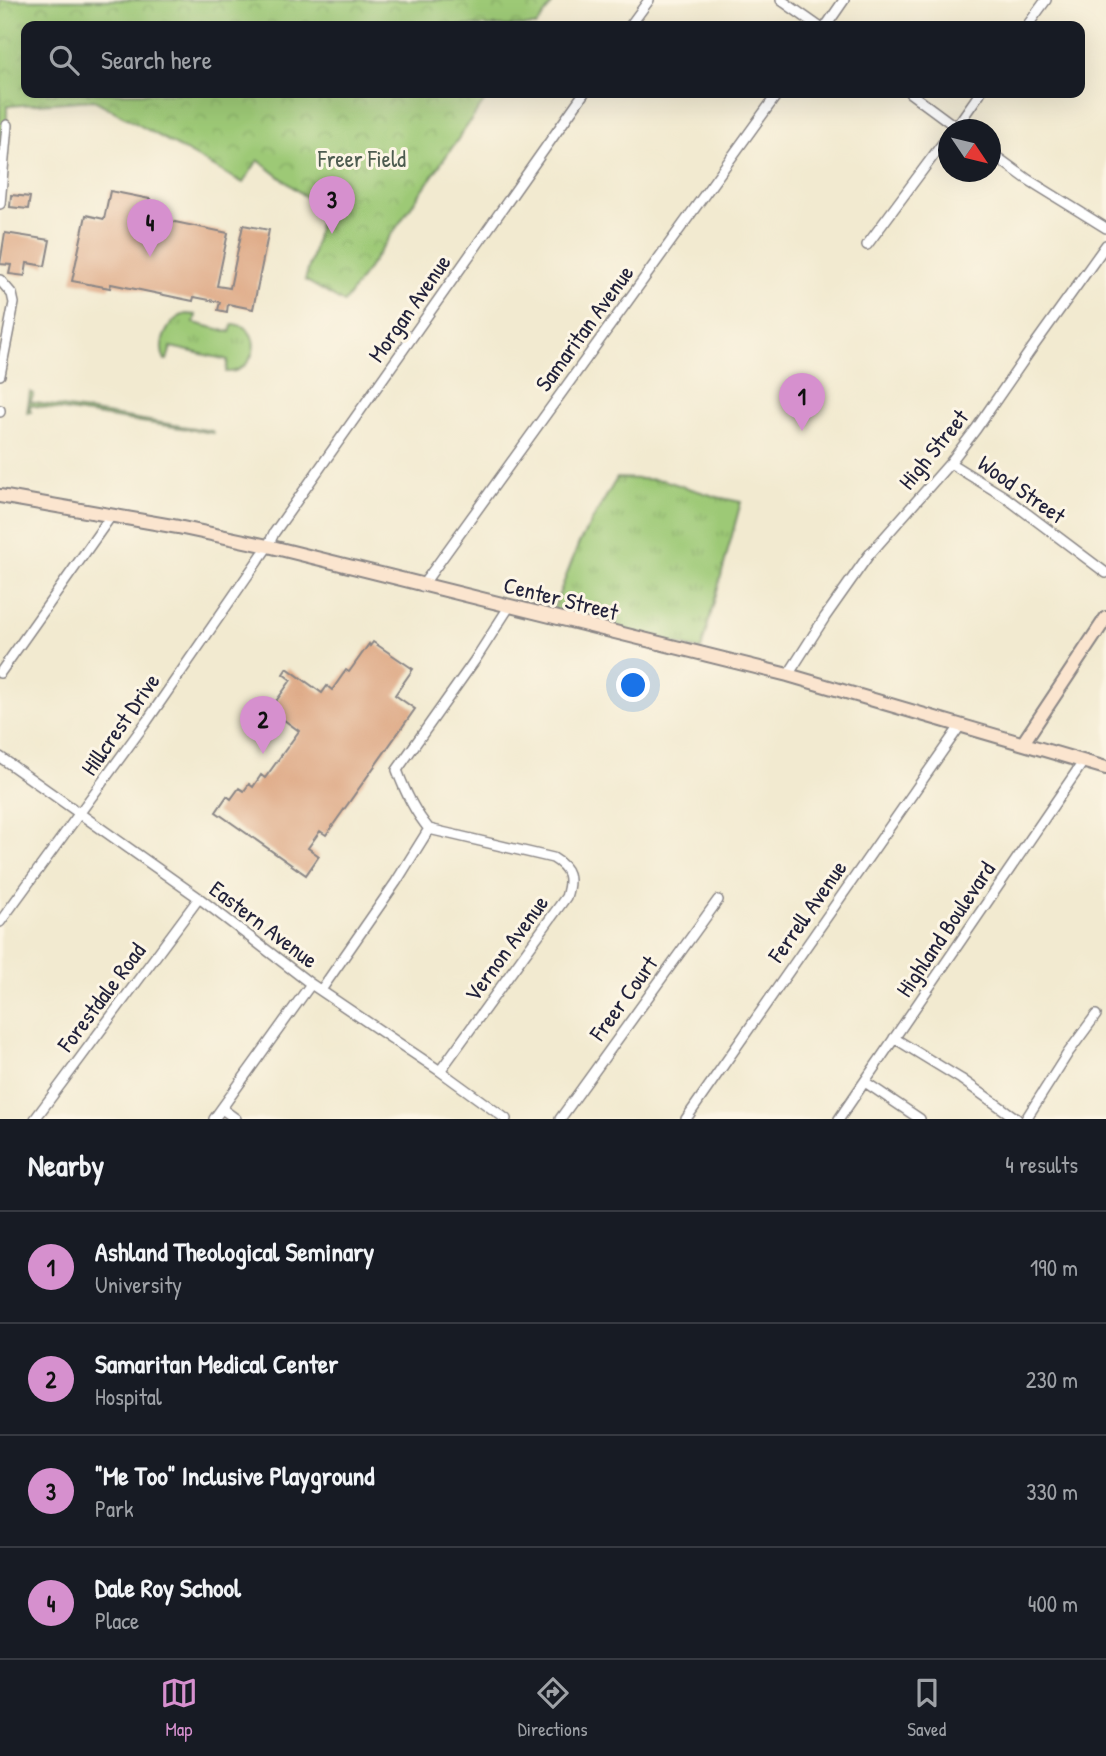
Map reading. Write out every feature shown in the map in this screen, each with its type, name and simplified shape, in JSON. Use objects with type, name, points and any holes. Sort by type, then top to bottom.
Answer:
[{"type":"main road","name":"Center Street","points":[[0,496],[178,527],[268,546],[788,675],[1106,768]]},
{"type":"main road","points":[[1023,743],[1106,618]]},
{"type":"street","points":[[634,21],[649,0]]},
{"type":"street","points":[[781,0],[811,21]]},
{"type":"street","points":[[830,21],[845,0]]},
{"type":"street","points":[[1031,21],[1046,0]]},
{"type":"street","name":"Morgan Avenue","points":[[268,546],[274,533],[580,98]]},
{"type":"street","name":"Samaritan Avenue","points":[[422,586],[774,98]]},
{"type":"street","points":[[917,98],[945,119]]},
{"type":"street","points":[[963,119],[977,98]]},
{"type":"street","points":[[0,204],[7,125]]},
{"type":"street","points":[[867,245],[938,149]]},
{"type":"street","points":[[1001,160],[1106,228]]},
{"type":"street","name":"High Street","points":[[788,675],[868,556],[950,463],[1106,245]]},
{"type":"street","points":[[0,280],[12,293],[14,303],[0,375]]},
{"type":"street","name":"Wood Street","points":[[950,463],[1005,497],[1106,573]]},
{"type":"street","points":[[0,673],[111,516]]},
{"type":"street","name":"Hillcrest Drive","points":[[0,922],[147,722],[268,546]]},
{"type":"street","points":[[321,990],[396,882],[429,829],[405,793],[397,770],[509,607]]},
{"type":"street","name":"Ferrell Avenue","points":[[686,1119],[960,726]]},
{"type":"street","name":"Eastern Avenue","points":[[0,757],[199,898],[311,984],[506,1119]]},
{"type":"street","name":"Highland Boulevard","points":[[839,1119],[1083,762]]},
{"type":"street","name":"Vernon Avenue","points":[[429,829],[553,858],[562,863],[570,881],[566,897],[440,1071]]},
{"type":"street","name":"Forestdale Road","points":[[35,1119],[199,898]]},
{"type":"street","name":"Freer Court","points":[[560,1119],[718,900]]},
{"type":"street","points":[[214,1119],[311,984]]},
{"type":"street","points":[[1027,1119],[1096,1015]]},
{"type":"street","points":[[894,1038],[961,1079],[1017,1119]]},
{"type":"street","points":[[865,1082],[920,1119]]},
{"type":"street","points":[[222,1109],[236,1119]]},
{"type":"green space","name":"Freer Field","points":[[0,0],[555,0],[540,21],[21,21],[21,98],[487,98],[344,303],[305,280],[322,210],[258,160],[243,183],[94,100],[7,106],[0,169]]},
{"type":"green space","points":[[186,314],[196,315],[194,323],[230,332],[233,324],[244,327],[250,333],[254,348],[247,363],[234,371],[226,372],[228,360],[171,347],[165,360],[162,347],[166,332],[174,321]]},
{"type":"green space","points":[[30,392],[34,394],[30,402],[213,433],[29,405],[31,412],[27,413]]},
{"type":"green space","points":[[617,478],[663,480],[741,502],[701,650],[551,615],[579,543]]},
{"type":"building","points":[[110,191],[150,199],[146,216],[228,233],[217,286],[230,288],[243,225],[269,230],[253,309],[228,304],[227,312],[218,310],[220,302],[194,297],[193,301],[111,284],[110,288],[72,281],[86,215],[104,219]]},
{"type":"building","points":[[11,195],[30,197],[28,209],[10,207]]},
{"type":"building","points":[[5,233],[50,240],[45,266],[27,263],[25,276],[9,274],[11,265],[0,264]]},
{"type":"building","points":[[373,642],[413,669],[395,695],[415,709],[326,835],[320,831],[308,848],[319,856],[306,875],[216,812],[227,796],[231,799],[239,788],[244,791],[249,784],[253,787],[261,775],[265,778],[299,731],[284,720],[281,724],[267,714],[291,680],[283,674],[287,668],[322,693],[327,686],[332,690],[346,670],[349,672]]},
{"type":"place","name":"\"Me Too\" Inclusive Playground","points":[[332,234]]},
{"type":"place","name":"Dale Roy School","points":[[150,257]]},
{"type":"place","name":"Ashland Theological Seminary","points":[[802,431]]},
{"type":"place","name":"Samaritan Medical Center","points":[[263,754]]}]
